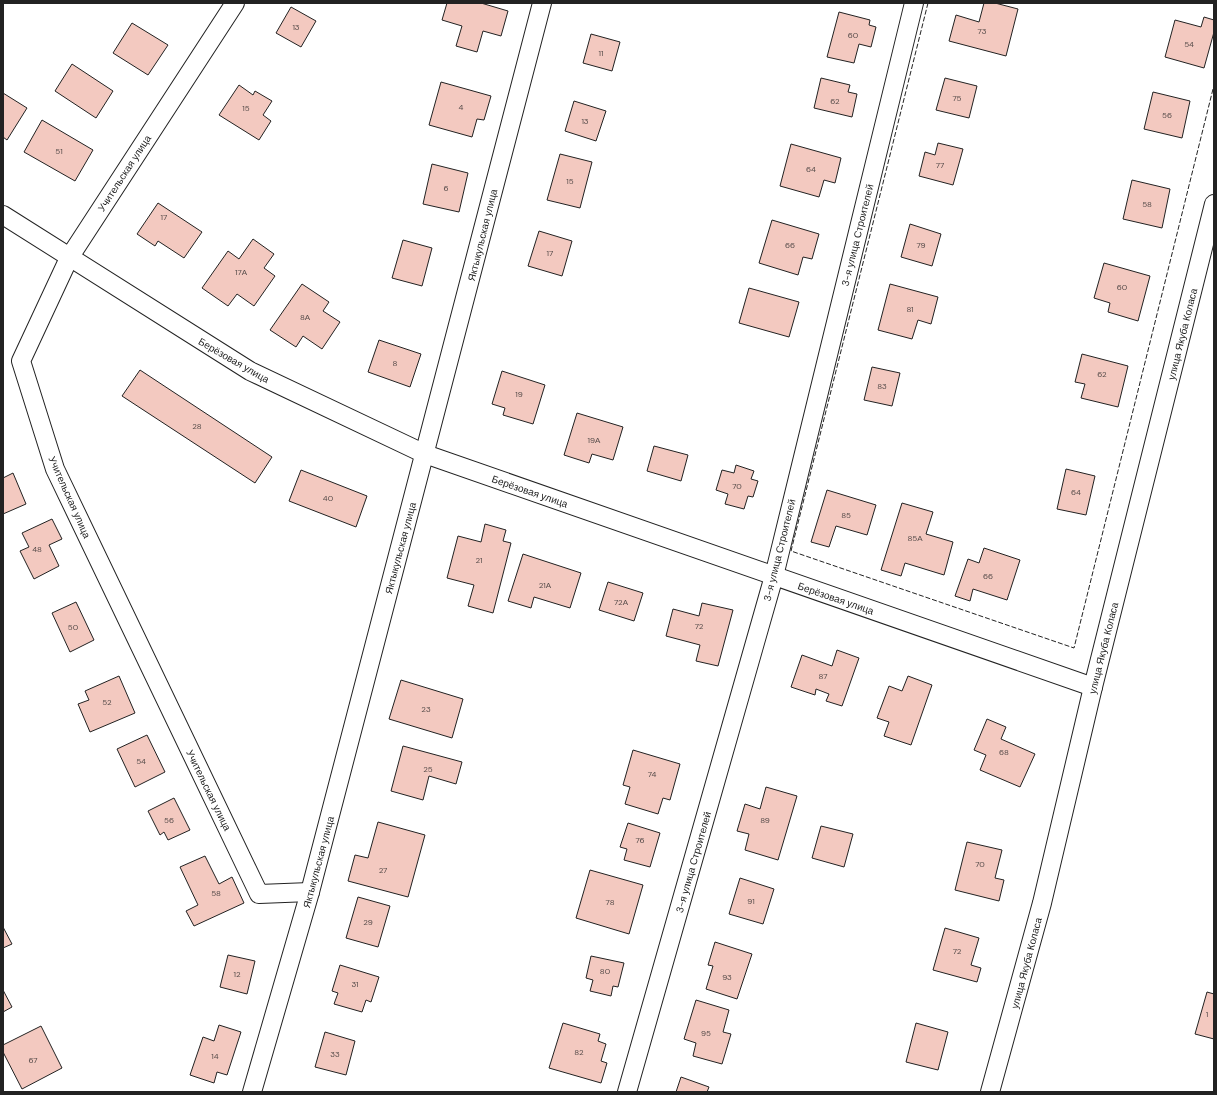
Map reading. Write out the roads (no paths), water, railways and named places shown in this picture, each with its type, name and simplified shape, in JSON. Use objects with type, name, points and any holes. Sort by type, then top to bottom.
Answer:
[{"type":"street","name":"Учительская улица","points":[[235,3],[69,258],[21,362],[55,469],[259,894],[310,892]]},
{"type":"street","name":"Яктыкульская улица","points":[[252,1092],[310,892],[542,3]]},
{"type":"street","name":"3-я улица Строителей","points":[[627,1092],[774,576],[914,3]]},
{"type":"street","name":"улица Якуба Коласа","points":[[990,1092],[1042,903],[1093,687],[1214,204]]},
{"type":"street","name":"Берёзовая улица","points":[[3,215],[250,371],[425,454],[1093,687]]}]
